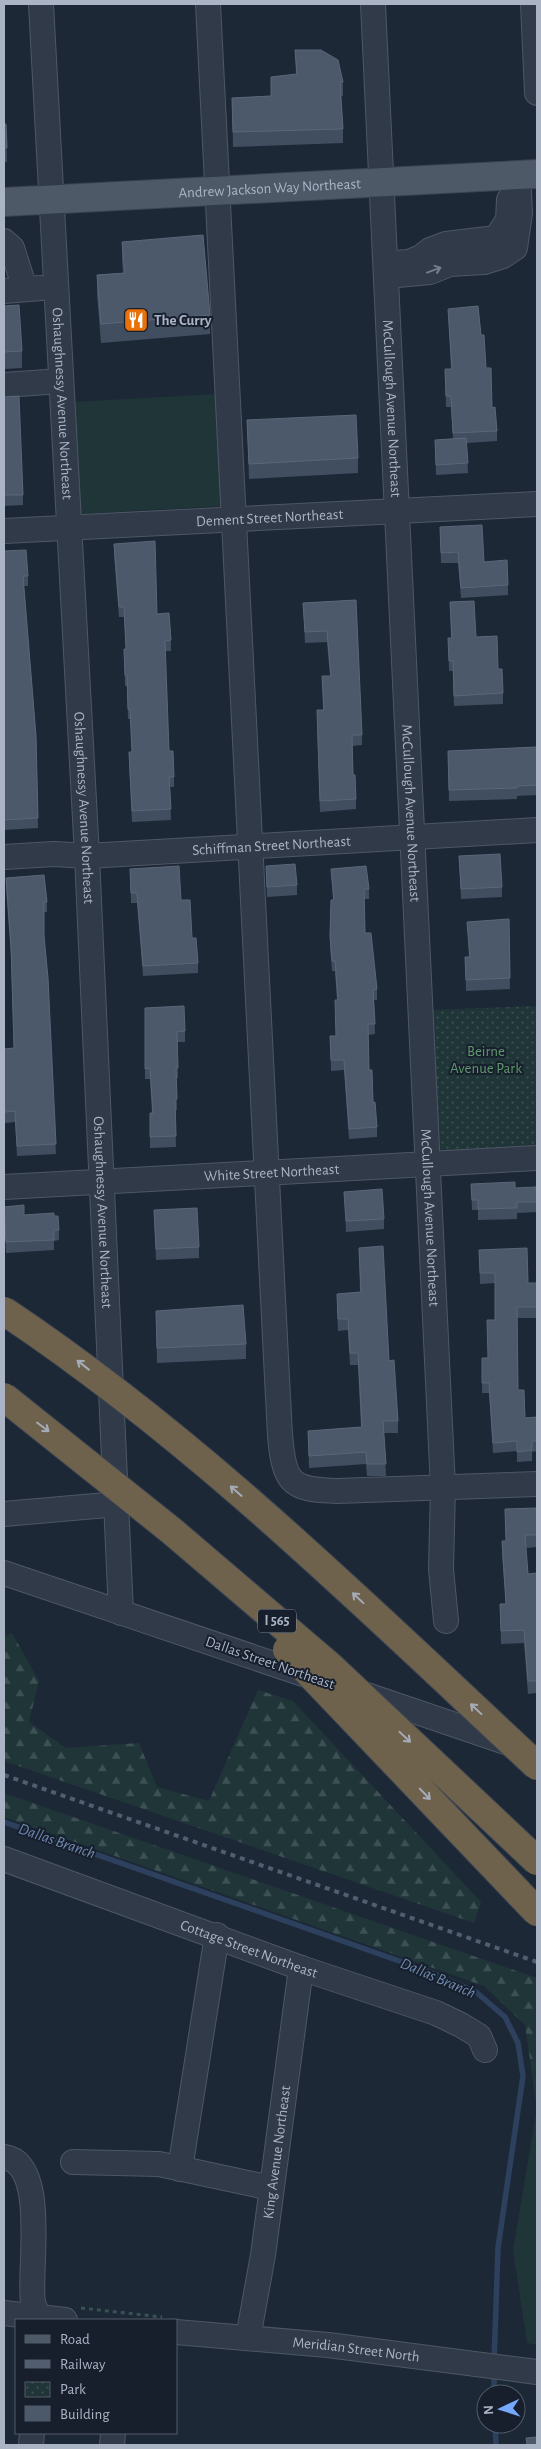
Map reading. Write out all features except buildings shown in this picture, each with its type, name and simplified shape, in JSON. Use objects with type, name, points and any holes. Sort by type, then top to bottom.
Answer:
[{"type":"highway","points":[[4,1311],[70,1355],[164,1429],[345,1586],[537,1766]]},
{"type":"highway","name":"I 565","points":[[4,1397],[173,1532],[331,1667],[537,1861]]},
{"type":"highway","points":[[173,1532],[537,1912]]},
{"type":"main road","name":"Andrew Jackson Way Northeast","points":[[4,202],[521,175]]},
{"type":"street","name":"Oshaughnessy Avenue Northeast","points":[[41,4],[50,199],[87,856],[118,1504],[121,1613]]},
{"type":"street","points":[[208,4],[278,1398],[284,1468],[293,1481],[309,1488],[337,1491],[537,1484]]},
{"type":"street","name":"McCullough Avenue Northeast","points":[[373,4],[443,1488],[441,1569],[446,1621]]},
{"type":"street","points":[[533,4],[537,93]]},
{"type":"street","points":[[386,270],[430,272],[450,264],[484,262],[503,256],[515,248],[520,213],[521,175]]},
{"type":"street","points":[[4,241],[12,248],[15,290],[55,287]]},
{"type":"street","points":[[4,385],[60,381]]},
{"type":"street","name":"Dement Street Northeast","points":[[4,530],[537,504]]},
{"type":"street","name":"Schiffman Street Northeast","points":[[4,857],[54,854],[87,856],[537,830]]},
{"type":"street","name":"White Street Northeast","points":[[4,1187],[537,1158]]},
{"type":"street","points":[[4,1514],[118,1504]]},
{"type":"street","name":"Dallas Street Northeast","points":[[4,1572],[537,1752]]},
{"type":"street","name":"Cottage Street Northeast","points":[[4,1860],[301,1968],[436,2013],[479,2036],[485,2050]]},
{"type":"street","points":[[180,2170],[217,1936]]},
{"type":"street","name":"King Avenue Northeast","points":[[248,2338],[263,2255],[301,1968]]},
{"type":"street","points":[[4,2157],[25,2171],[32,2198],[33,2303],[40,2319]]},
{"type":"street","points":[[73,2162],[159,2164],[271,2188]]},
{"type":"street","points":[[4,2313],[40,2319]]},
{"type":"street","name":"Meridian Street North","points":[[178,2332],[328,2345],[532,2371]]},
{"type":"green space","points":[[217,394],[223,506],[79,514],[73,402]]},
{"type":"green space","name":"Beirne Avenue Park","points":[[537,1006],[537,1151],[440,1157],[432,1010]]},
{"type":"green space","points":[[12,1633],[39,1681],[29,1722],[66,1748],[139,1743],[157,1787],[209,1801],[258,1690],[293,1701],[481,1902],[474,1923],[4,1761],[4,1637]]},
{"type":"green space","points":[[4,1793],[537,1978],[537,2110],[525,2025],[484,1986],[4,1817]]},
{"type":"green space","points":[[537,2108],[537,2345],[527,2343],[513,2250]]},
{"type":"waterway","name":"Dallas Branch","points":[[4,1822],[422,1969],[476,1992],[505,2017],[518,2043],[523,2076],[498,2248],[494,2362]]},
{"type":"waterway","name":"Dallas Branch","points":[[494,2371],[494,2384]]},
{"type":"waterway","name":"Dallas Branch","points":[[495,2434],[496,2445]]},
{"type":"railway","points":[[4,1775],[537,1962]]},
{"type":"place","name":"The Curry","points":[[136,320]]}]
